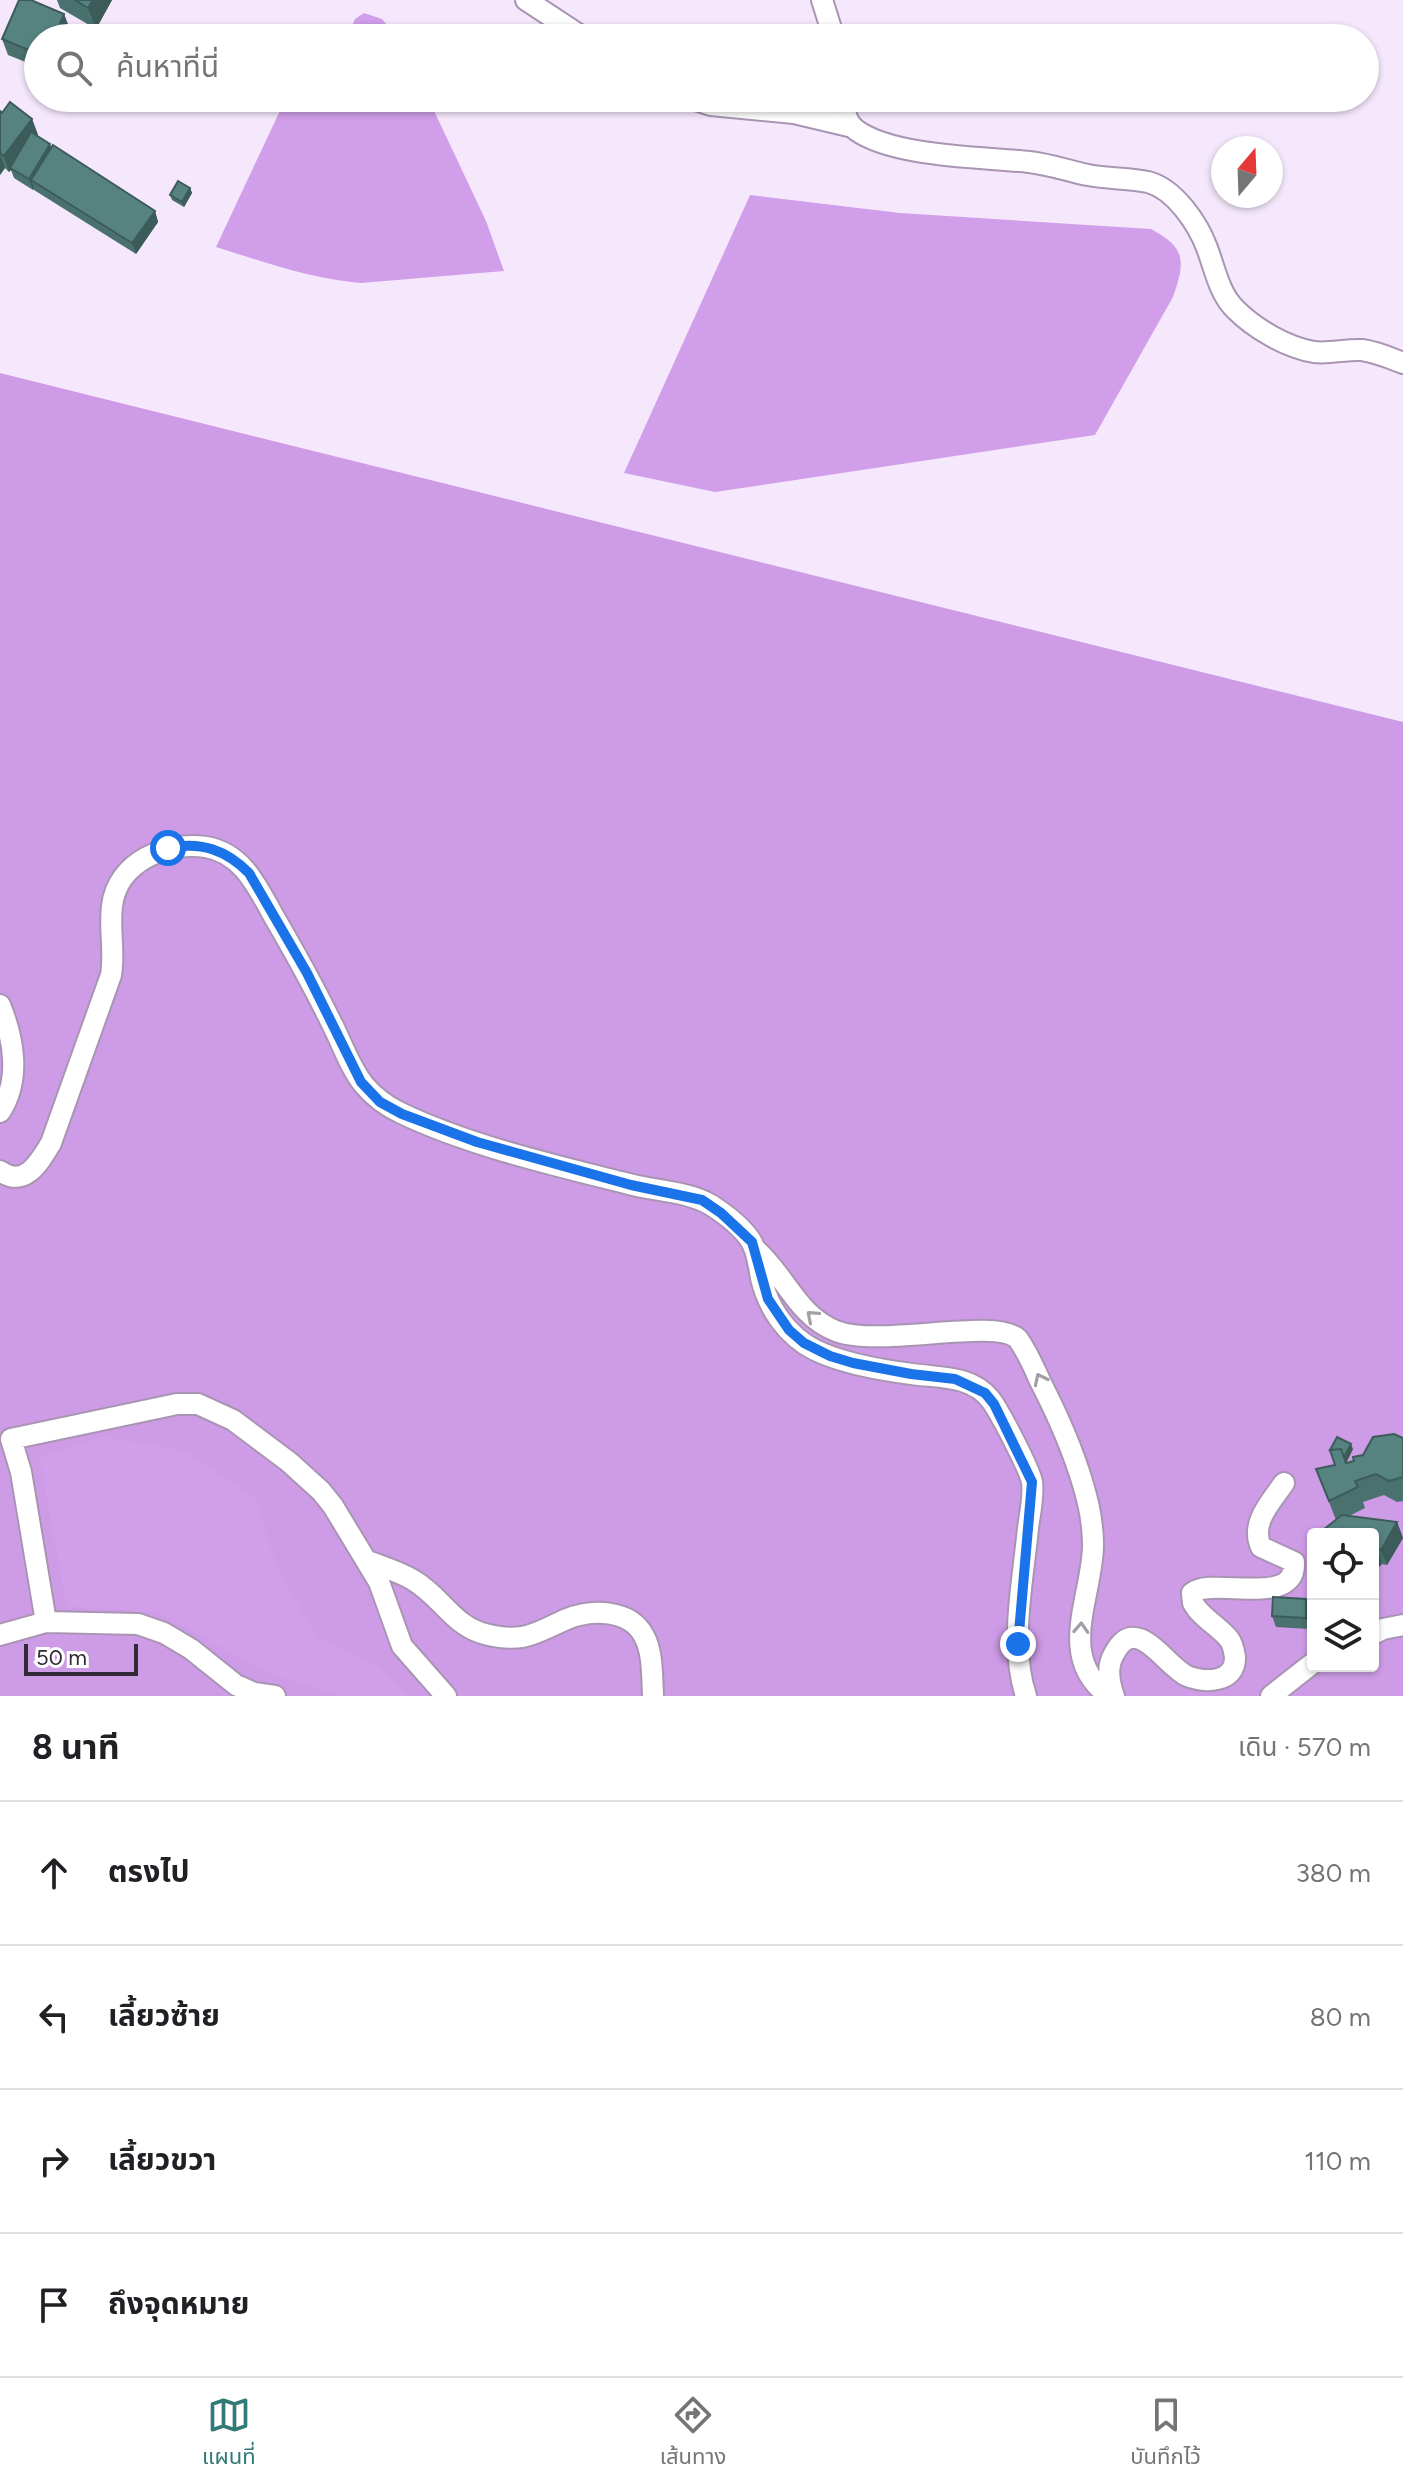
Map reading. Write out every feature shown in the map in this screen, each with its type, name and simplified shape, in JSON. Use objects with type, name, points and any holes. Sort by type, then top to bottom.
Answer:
[{"type":"street","points":[[526,0],[563,24]]},
{"type":"street","points":[[822,0],[830,24]]},
{"type":"street","points":[[784,112],[853,127]]},
{"type":"street","points":[[845,112],[846,119],[853,127],[870,138],[918,151],[1028,162],[1091,176],[1155,184],[1171,195],[1194,224],[1206,244],[1227,299],[1247,319],[1276,338],[1304,349],[1327,353],[1361,350],[1403,363]]},
{"type":"street","points":[[0,1171],[11,1178],[21,1177],[36,1165],[51,1143],[111,975],[111,909],[117,885],[136,864],[151,855],[176,847],[217,849],[249,873],[307,973],[361,1082],[380,1102],[402,1114],[477,1142],[631,1185],[702,1200],[740,1229],[810,1315],[837,1332],[856,1337],[996,1330],[1013,1333],[1059,1418],[1089,1505],[1093,1545],[1081,1619],[1080,1650],[1094,1683],[1111,1696]]},
{"type":"street","points":[[0,1005],[13,1052],[10,1089],[0,1112]]},
{"type":"street","points":[[754,1248],[768,1299],[789,1330],[804,1343],[853,1363],[961,1380],[981,1390],[994,1404],[1030,1475],[1032,1487],[1018,1644],[1020,1679],[1026,1696]]},
{"type":"street","points":[[46,1622],[26,1495],[5,1440],[165,1405],[198,1404],[241,1425],[321,1491],[368,1561],[387,1599],[402,1646],[446,1696]]},
{"type":"street","points":[[1111,1696],[1110,1662],[1119,1646],[1132,1638],[1151,1643],[1176,1670],[1188,1676],[1215,1680],[1227,1677],[1232,1671],[1235,1656],[1231,1642],[1197,1609],[1192,1593],[1201,1588],[1261,1590],[1289,1580],[1294,1571],[1294,1562],[1261,1547],[1257,1534],[1261,1518],[1284,1483]]},
{"type":"street","points":[[368,1561],[413,1580],[462,1625],[485,1634],[529,1636],[567,1619],[594,1613],[626,1618],[645,1637],[653,1696]]},
{"type":"street","points":[[0,1635],[46,1622],[125,1622],[149,1627],[191,1649],[236,1685],[248,1691],[275,1696]]},
{"type":"street","points":[[1379,1632],[1403,1625]]},
{"type":"street","points":[[1271,1696],[1307,1668]]},
{"type":"shaded area","points":[[364,13],[382,19],[386,24],[353,24]]},
{"type":"shaded area","points":[[279,112],[435,112],[486,221],[504,271],[361,283],[306,274],[216,247]]},
{"type":"shaded area","points":[[750,195],[900,213],[1151,229],[1177,250],[1180,274],[1173,297],[1095,435],[715,492],[624,473]]},
{"type":"shaded area","points":[[0,373],[1403,722],[1403,1696],[0,1696]]},
{"type":"shaded area","points":[[105,1437],[182,1450],[254,1497],[278,1570],[317,1638],[379,1667],[410,1696],[339,1696],[267,1673],[160,1613],[67,1606],[39,1456]]},
{"type":"building","points":[[19,0],[31,0],[64,14],[60,24],[24,24],[24,48],[2,39]]},
{"type":"building","points":[[75,0],[93,0],[88,8]]},
{"type":"building","points":[[10,102],[32,119],[4,156],[0,153],[0,111],[2,113]]},
{"type":"building","points":[[31,132],[50,144],[29,179],[10,168]]},
{"type":"building","points":[[53,145],[155,211],[132,243],[31,180]]},
{"type":"building","points":[[178,181],[190,188],[182,202],[170,195]]},
{"type":"building","points":[[1394,1434],[1403,1438],[1403,1477],[1389,1481],[1376,1474],[1355,1481],[1358,1487],[1329,1501],[1316,1469],[1335,1465],[1330,1450],[1341,1449],[1346,1463],[1354,1461],[1353,1457],[1363,1455],[1373,1437]]},
{"type":"building","points":[[1337,1437],[1351,1444],[1344,1457],[1341,1449],[1330,1450]]},
{"type":"building","points":[[1342,1515],[1397,1522],[1381,1550],[1379,1528],[1326,1528]]},
{"type":"building","points":[[1273,1597],[1306,1599],[1306,1618],[1272,1616]]},
{"type":"route","points":[[168,848],[196,846],[217,849],[249,873],[307,973],[361,1082],[380,1102],[402,1114],[477,1142],[631,1185],[702,1200],[713,1206],[752,1242],[768,1299],[775,1313],[796,1338],[817,1351],[853,1363],[955,1379],[985,1393],[994,1404],[1032,1482],[1018,1644]]}]
